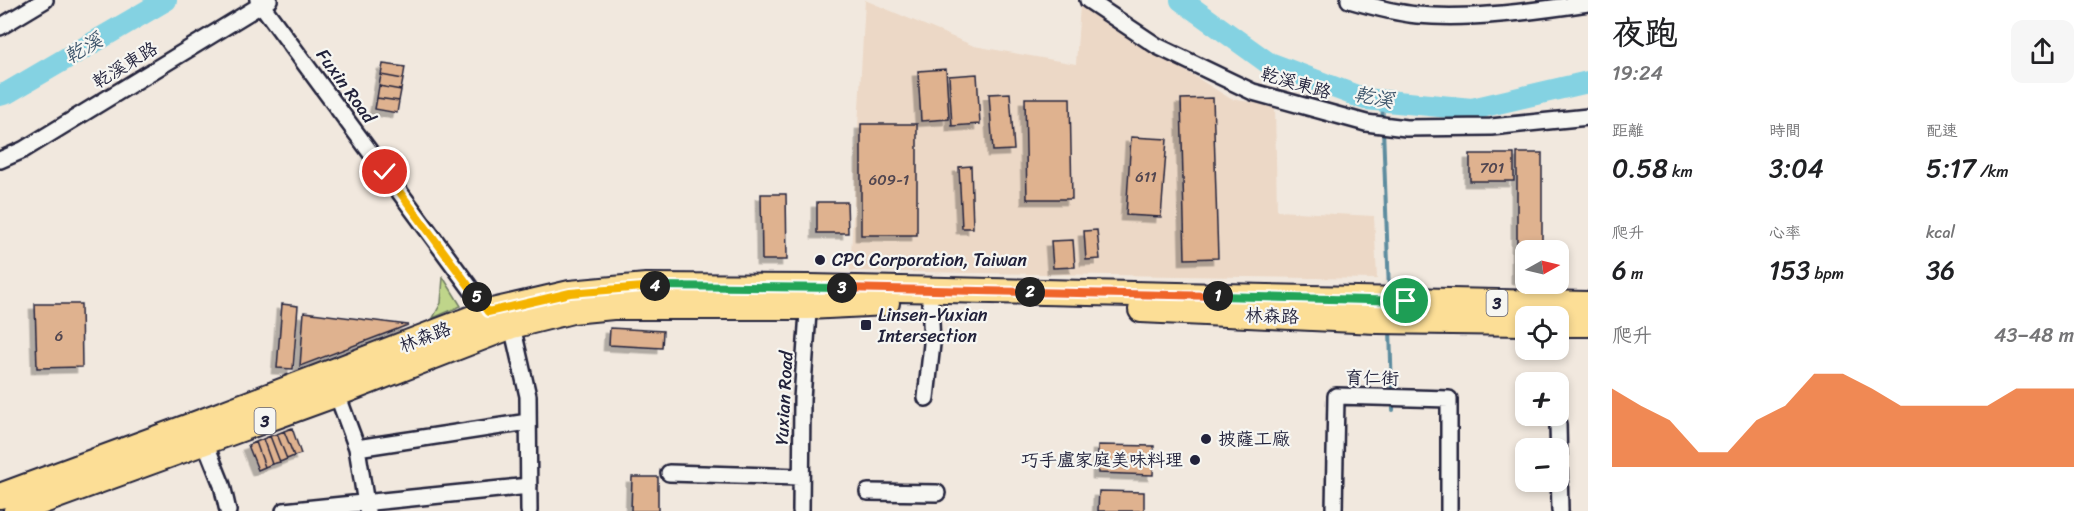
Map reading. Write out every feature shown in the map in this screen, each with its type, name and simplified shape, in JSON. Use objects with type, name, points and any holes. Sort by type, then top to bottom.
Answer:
[{"type":"main road","name":"林森路","points":[[16,511],[488,312],[570,293],[646,286],[809,297],[1376,311]]},
{"type":"main road","name":"林森路","points":[[0,496],[201,433],[337,394],[512,326],[572,311],[809,297],[1376,311]]},
{"type":"main road","name":"3","points":[[1376,311],[1588,304]]},
{"type":"main road","name":"3","points":[[1406,311],[1515,322]]},
{"type":"main road","points":[[1569,324],[1588,324]]},
{"type":"street","points":[[0,27],[45,0]]},
{"type":"street","name":"乾溪東路","points":[[1088,0],[1157,46],[1253,92],[1366,123],[1406,128],[1491,127],[1588,117]]},
{"type":"street","points":[[1348,0],[1416,15],[1481,15],[1544,10],[1588,3]]},
{"type":"street","name":"乾溪東路","points":[[0,159],[23,150],[263,2]]},
{"type":"street","name":"Fuxin Road","points":[[263,2],[488,312]]},
{"type":"street","name":"Yuxian Road","points":[[801,511],[802,399],[809,297]]},
{"type":"street","points":[[926,398],[932,344],[930,301]]},
{"type":"street","points":[[488,312],[512,326],[528,396],[529,511]]},
{"type":"street","points":[[337,394],[357,448],[367,506]]},
{"type":"street","name":"育仁街","points":[[1334,511],[1336,396],[1449,399],[1449,511]]},
{"type":"street","points":[[357,448],[528,422]]},
{"type":"street","points":[[1558,426],[1560,511]]},
{"type":"street","points":[[201,433],[222,485],[228,511]]},
{"type":"street","points":[[669,473],[800,477]]},
{"type":"street","points":[[284,511],[367,506],[529,486]]},
{"type":"street","points":[[868,492],[938,493]]},
{"type":"shaded area","points":[[865,0],[974,46],[1076,64],[1080,5],[1231,99],[1275,106],[1277,211],[1374,216],[1377,279],[850,271]]},
{"type":"green space","points":[[443,277],[461,306],[433,318],[441,303]]},
{"type":"building","points":[[383,64],[405,67],[403,79],[381,75]]},
{"type":"building","points":[[946,69],[949,119],[921,121],[918,71]]},
{"type":"building","points":[[977,74],[980,124],[952,126],[949,76]]},
{"type":"building","points":[[381,75],[403,79],[401,90],[379,86]]},
{"type":"building","points":[[379,86],[401,90],[399,101],[377,98]]},
{"type":"building","points":[[1010,93],[1014,150],[993,151],[989,94]]},
{"type":"building","points":[[377,98],[399,101],[397,113],[375,109]]},
{"type":"building","points":[[1025,98],[1070,98],[1072,199],[1027,199]]},
{"type":"building","points":[[1213,98],[1218,258],[1185,259],[1181,99]]},
{"type":"building","points":[[861,124],[917,124],[917,235],[861,235]]},
{"type":"building","points":[[1131,137],[1167,139],[1161,217],[1126,215]]},
{"type":"building","points":[[1517,153],[1542,153],[1542,240],[1517,240]]},
{"type":"building","points":[[1470,154],[1514,154],[1514,181],[1470,181]]},
{"type":"building","points":[[971,166],[973,228],[962,228],[959,167]]},
{"type":"building","points":[[761,194],[786,194],[787,260],[762,260]]},
{"type":"building","points":[[817,202],[847,202],[848,233],[817,233]]},
{"type":"building","points":[[1097,230],[1100,259],[1086,260],[1084,231]]},
{"type":"building","points":[[1073,240],[1075,267],[1053,268],[1051,241]]},
{"type":"building","points":[[35,304],[81,304],[82,367],[37,368]]},
{"type":"building","points":[[282,304],[298,306],[293,369],[277,368]]},
{"type":"building","points":[[304,312],[408,325],[300,366]]},
{"type":"building","points":[[610,328],[663,331],[662,348],[609,345]]},
{"type":"building","points":[[292,428],[301,454],[294,456],[284,431]]},
{"type":"building","points":[[284,431],[294,456],[287,459],[277,434]]},
{"type":"building","points":[[277,434],[287,459],[280,462],[270,436]]},
{"type":"building","points":[[270,436],[280,462],[272,464],[263,439]]},
{"type":"building","points":[[263,439],[272,464],[265,467],[256,442]]},
{"type":"building","points":[[256,442],[265,467],[258,470],[248,445]]},
{"type":"building","points":[[1098,445],[1154,446],[1153,475],[1098,473]]},
{"type":"building","points":[[632,477],[658,477],[658,511],[631,511]]},
{"type":"building","points":[[1099,491],[1144,492],[1144,511],[1098,511]]},
{"type":"waterway","name":"乾溪","points":[[0,95],[166,0]]},
{"type":"waterway","name":"乾溪","points":[[1181,0],[1267,62],[1365,99],[1472,109],[1588,82]]},
{"type":"waterway","points":[[1382,100],[1383,121]]},
{"type":"waterway","points":[[1383,128],[1389,291]]},
{"type":"waterway","points":[[1390,329],[1392,393]]},
{"type":"waterway","points":[[1393,401],[1393,410]]},
{"type":"place","name":"CPC Corporation, Taiwan","points":[[820,260]]},
{"type":"place","name":"Linsen-Yuxian Intersection","points":[[866,325]]},
{"type":"place","name":"披薩工廠","points":[[1206,439]]},
{"type":"place","name":"巧手盧家庭美味料理","points":[[1195,460]]},
{"type":"route","points":[[385,172],[488,312],[570,293],[646,286],[810,287],[1406,301]]}]
